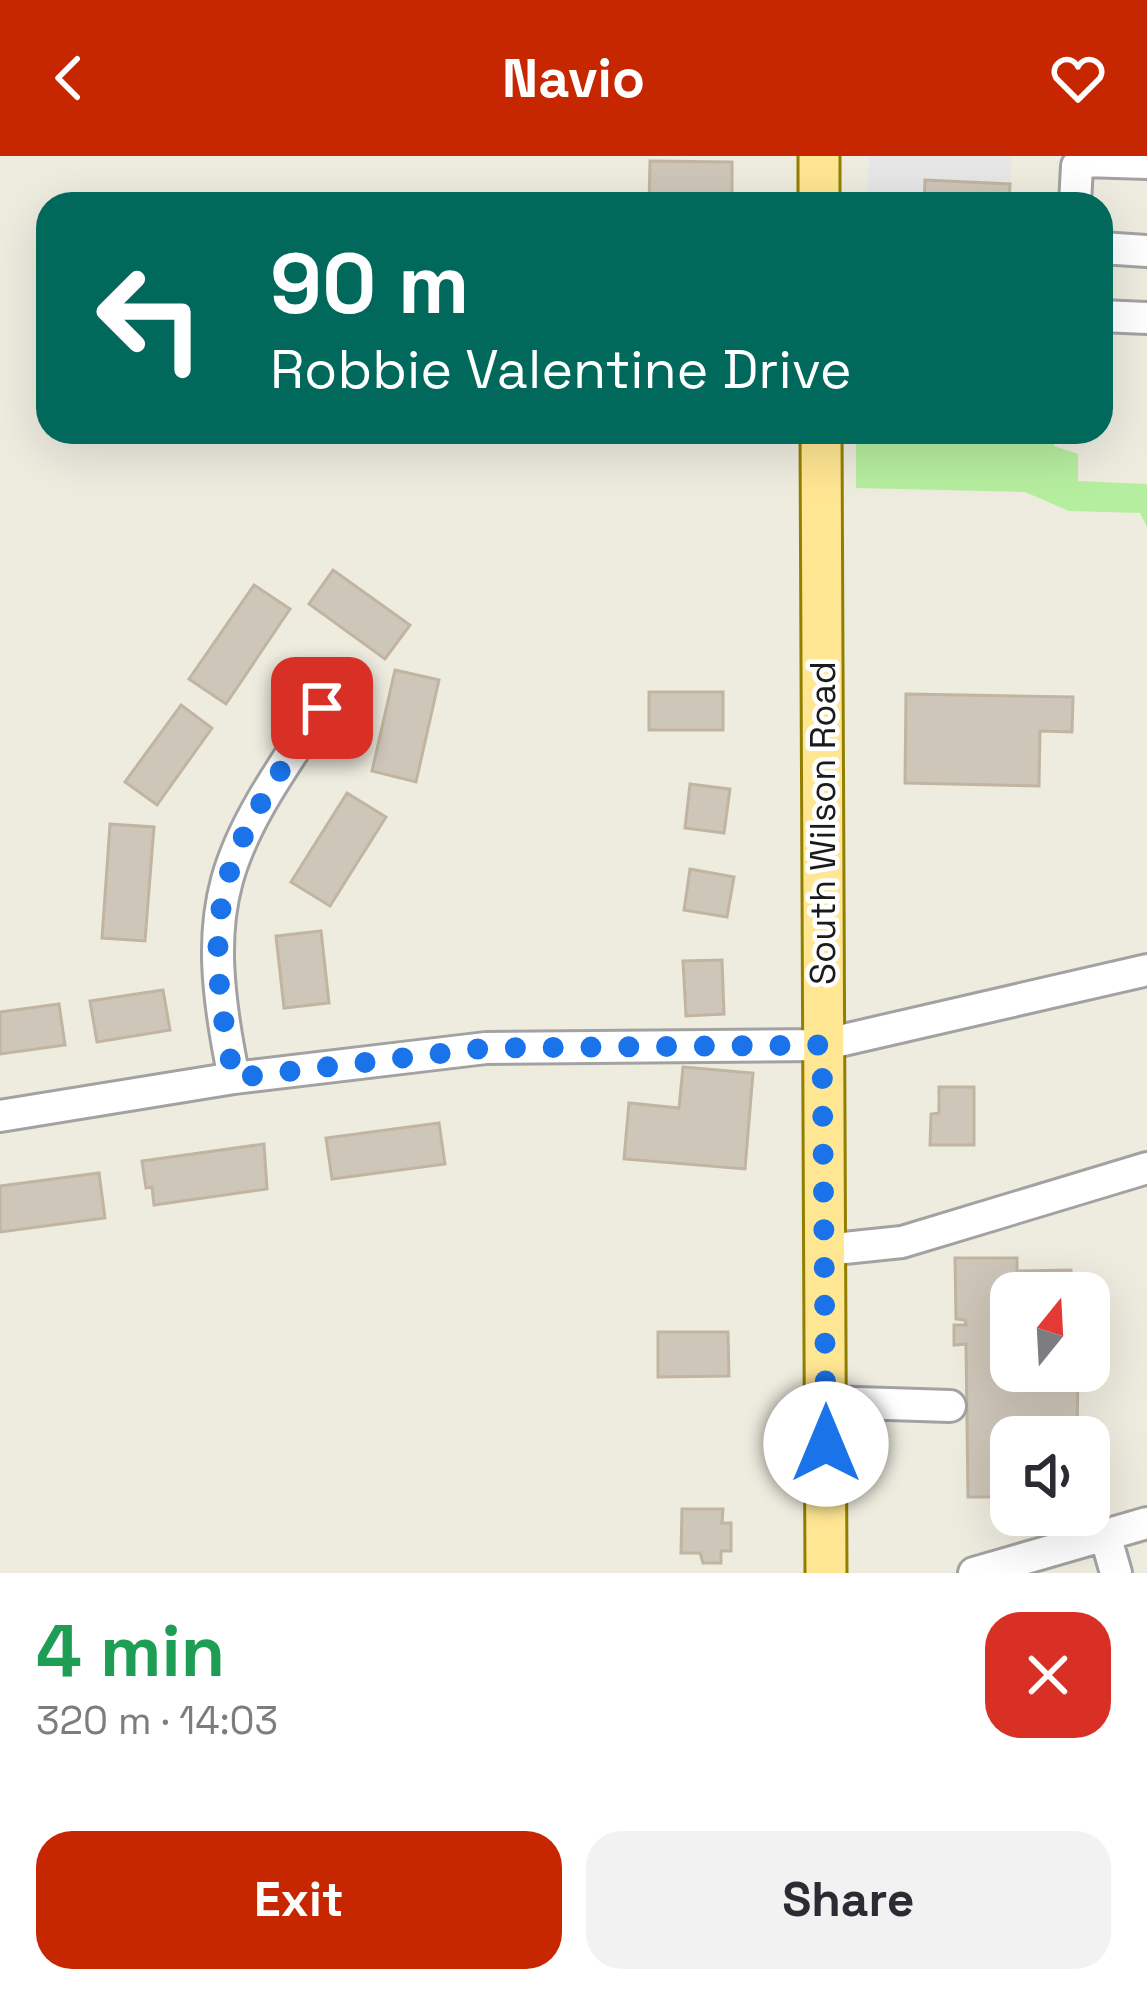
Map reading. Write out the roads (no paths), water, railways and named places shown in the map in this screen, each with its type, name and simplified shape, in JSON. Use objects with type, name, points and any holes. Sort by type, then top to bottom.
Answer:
[{"type":"main road","points":[[819,156],[819,192]]},
{"type":"main road","name":"South Wilson Road","points":[[821,444],[826,1573]]},
{"type":"street","points":[[1076,192],[1077,166],[1084,160],[1147,164]]},
{"type":"street","points":[[1113,249],[1147,251]]},
{"type":"street","points":[[1113,317],[1147,318]]},
{"type":"street","points":[[234,1078],[218,999],[223,887],[244,827],[322,708]]},
{"type":"street","points":[[0,1116],[234,1078],[486,1048],[822,1045],[1147,970]]},
{"type":"street","points":[[826,1250],[902,1242],[1147,1168]]},
{"type":"street","points":[[826,1402],[950,1406]]},
{"type":"street","points":[[974,1573],[1147,1523]]},
{"type":"street","points":[[1106,1538],[1116,1573]]}]
